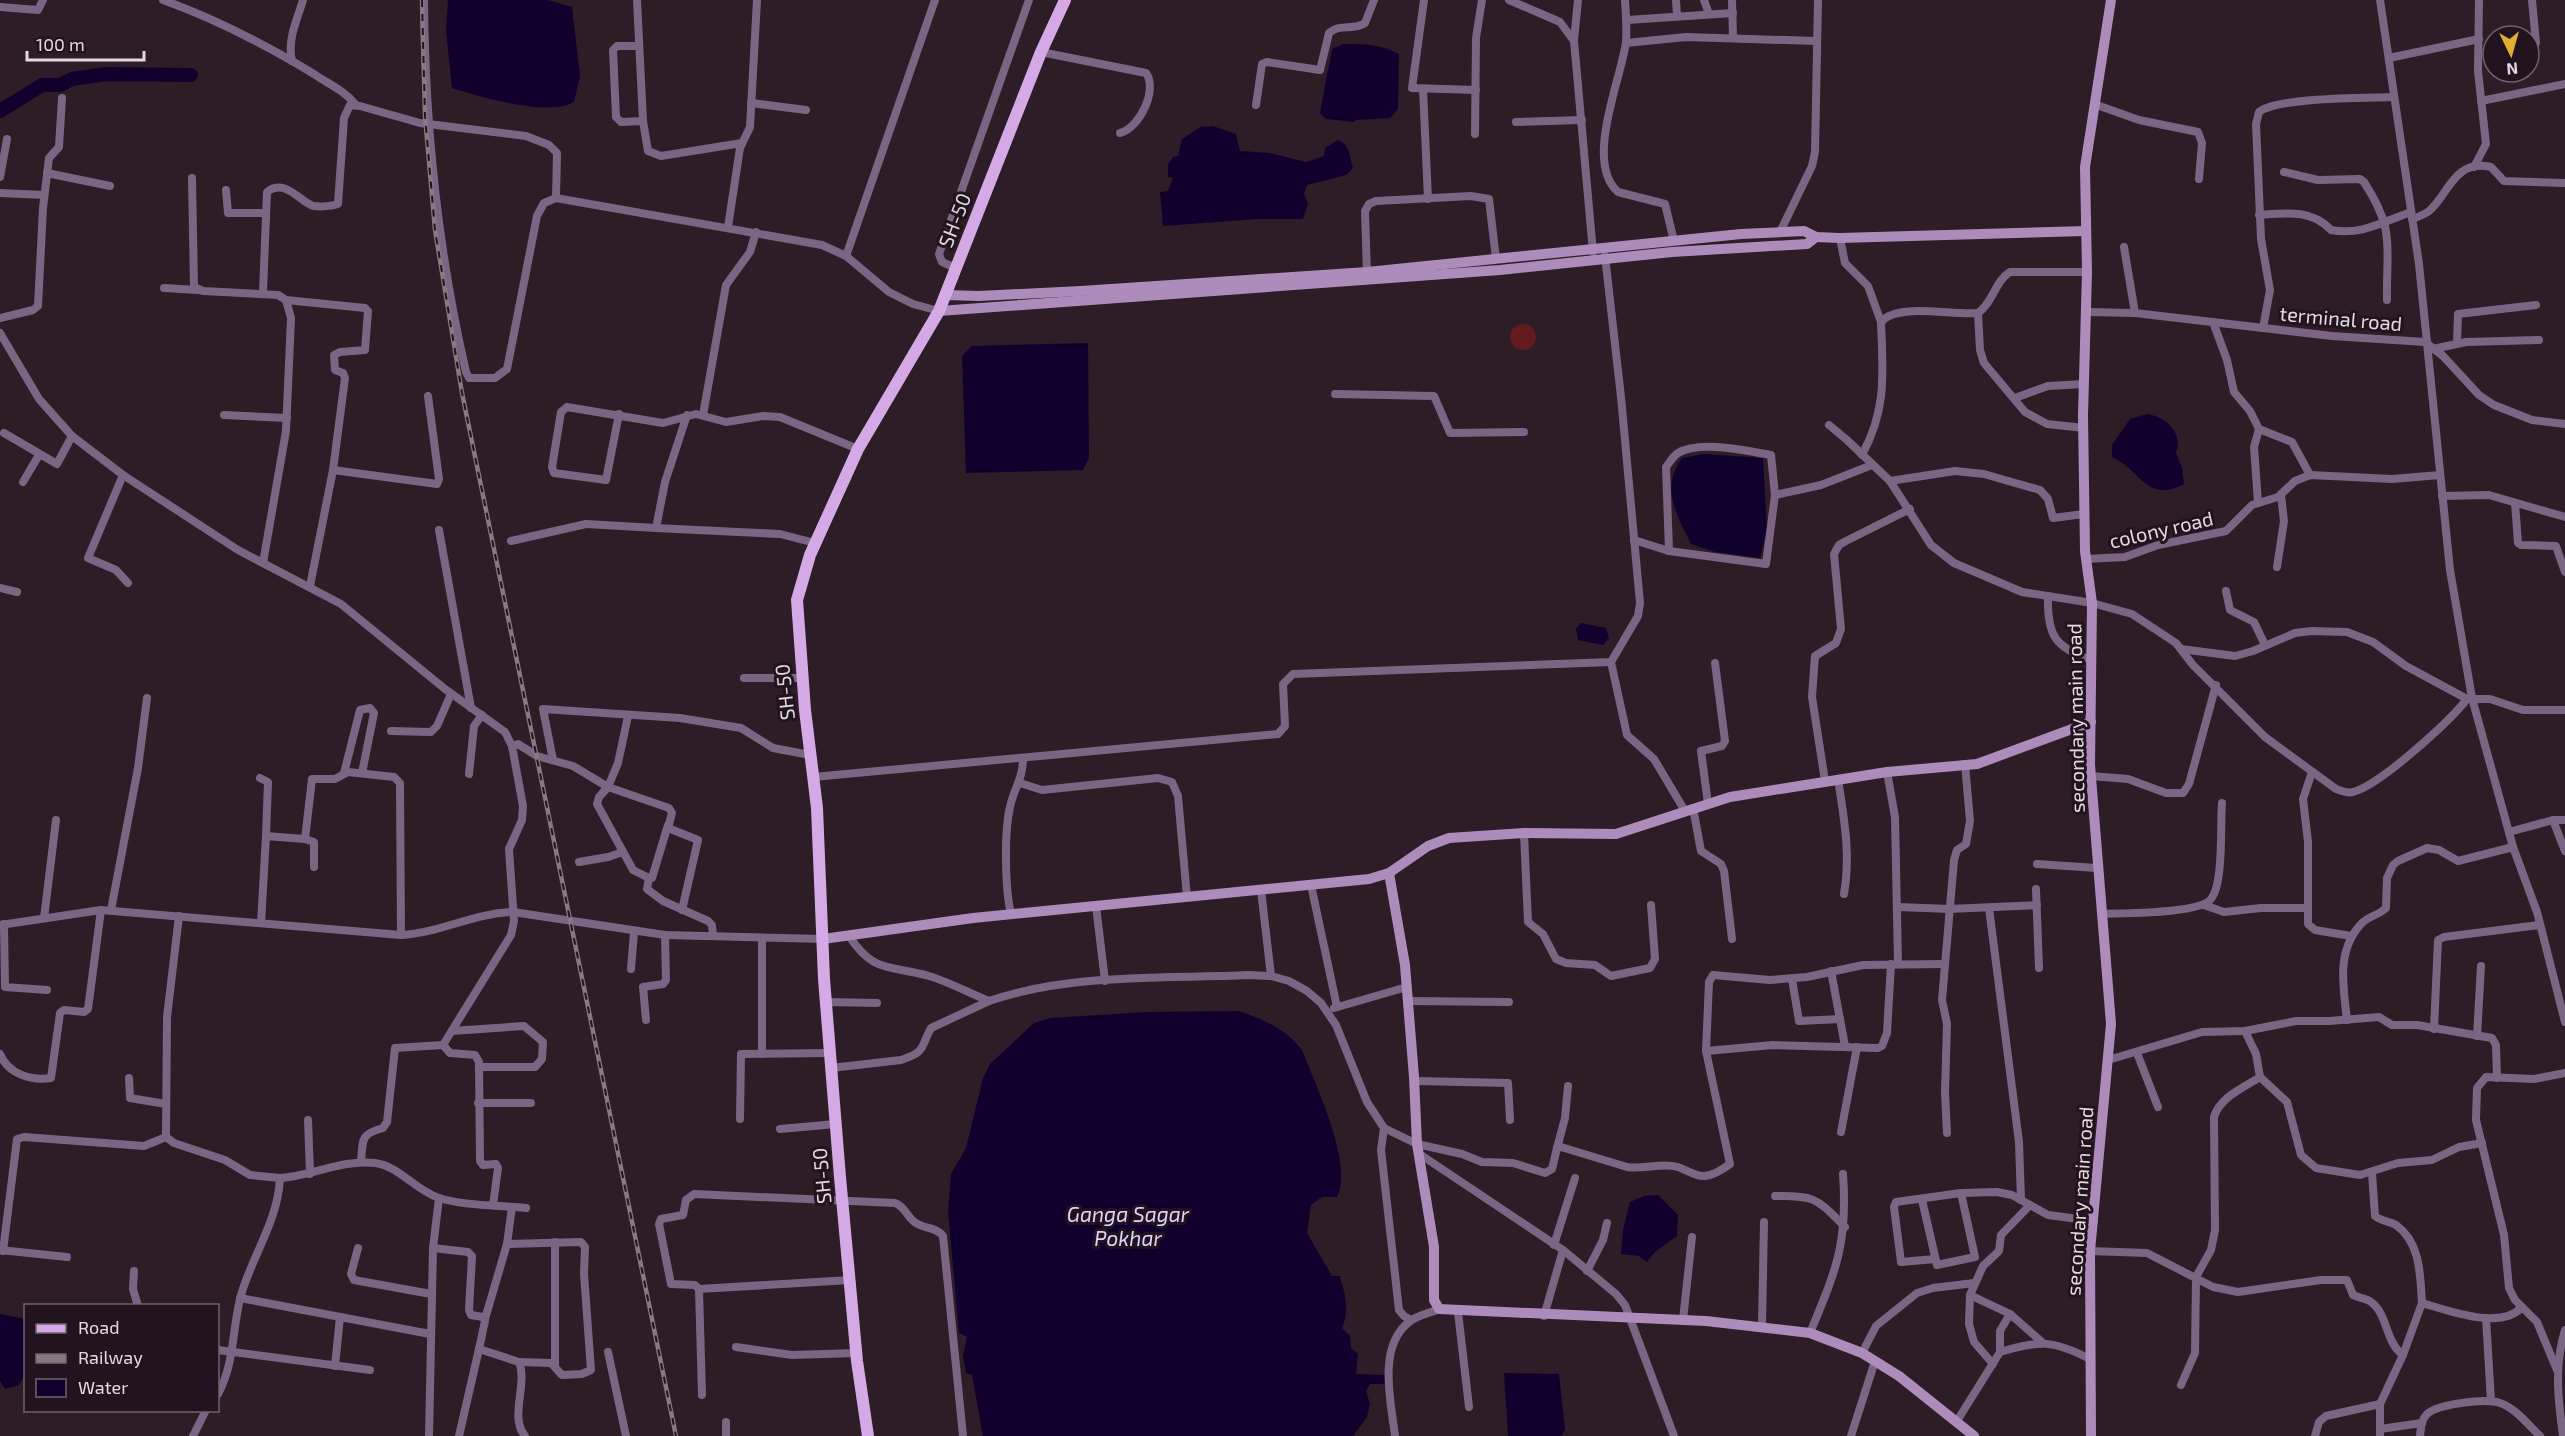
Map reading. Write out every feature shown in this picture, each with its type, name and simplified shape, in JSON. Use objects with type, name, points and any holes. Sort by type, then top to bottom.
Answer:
[{"type":"main road","name":"SH-50","points":[[868,1436],[856,1353],[831,1068],[813,777],[802,678],[797,600],[815,543],[858,449],[939,311],[1041,52],[1065,0]]},
{"type":"street","points":[[0,7],[38,10],[43,0]]},
{"type":"street","points":[[163,0],[225,25],[342,91],[355,104],[387,115],[431,125],[526,136],[549,145],[557,153],[558,159],[556,198]]},
{"type":"street","points":[[292,62],[290,52],[292,34],[303,0]]},
{"type":"street","points":[[424,0],[439,223],[452,312],[465,372],[473,379],[495,378],[507,369],[537,216],[544,203],[556,198],[822,245],[846,256],[889,292],[912,304],[939,311],[1299,280]]},
{"type":"street","points":[[637,0],[645,145],[654,155],[661,156],[742,143]]},
{"type":"street","points":[[728,227],[742,143],[749,133],[757,0]]},
{"type":"street","points":[[846,256],[935,0]]},
{"type":"street","points":[[956,268],[942,262],[939,254],[1029,0]]},
{"type":"street","points":[[1256,105],[1262,64],[1267,62],[1320,70],[1329,33],[1339,27],[1357,27],[1365,23],[1374,0]]},
{"type":"street","points":[[1424,0],[1411,82],[1414,89],[1476,90]]},
{"type":"street","points":[[1475,134],[1477,22],[1482,0]]},
{"type":"street","points":[[1509,0],[1560,22],[1574,41]]},
{"type":"street","points":[[1578,0],[1574,41],[1582,120],[1639,589],[1638,616],[1611,662],[1627,735],[1654,759],[1689,809],[1701,851],[1721,864],[1724,871],[1732,939]]},
{"type":"street","points":[[1625,0],[1626,44],[1606,128],[1606,173],[1612,187],[1618,192],[1665,204],[1674,241]]},
{"type":"street","points":[[1676,0],[1677,16]]},
{"type":"street","points":[[1704,0],[1709,14]]},
{"type":"street","points":[[1732,0],[1733,38]]},
{"type":"street","points":[[1780,232],[1813,159],[1818,0]]},
{"type":"street","name":"secondary main road","points":[[2091,1436],[2090,1251],[2110,1024],[2091,776],[2092,603],[2086,559],[2084,514],[2087,272],[2085,167],[2111,0]]},
{"type":"street","points":[[2380,0],[2412,216],[2450,570],[2470,699],[2513,847],[2539,924],[2565,1022]]},
{"type":"street","points":[[2474,167],[2486,144],[2481,101],[2479,0]]},
{"type":"street","points":[[2532,0],[2534,24]]},
{"type":"street","points":[[1627,20],[1733,12]]},
{"type":"street","points":[[1626,44],[1686,37],[1816,41]]},
{"type":"street","points":[[2389,58],[2479,39]]},
{"type":"street","points":[[639,46],[617,46],[613,50],[616,117],[621,122],[643,121]]},
{"type":"street","points":[[1041,52],[1146,73],[1150,79],[1150,90],[1142,115],[1136,125],[1120,133]]},
{"type":"street","points":[[2481,101],[2565,84]]},
{"type":"street","points":[[1423,90],[1428,199]]},
{"type":"street","points":[[2263,328],[2270,290],[2259,215],[2256,124],[2259,112],[2266,107],[2297,103],[2393,97]]},
{"type":"street","points":[[0,318],[33,310],[38,306],[44,195],[50,155],[59,147],[62,98]]},
{"type":"street","points":[[751,103],[806,110]]},
{"type":"street","points":[[263,292],[266,197],[270,189],[292,191],[314,206],[338,204],[344,113],[350,105],[355,104]]},
{"type":"street","points":[[2094,104],[2139,120],[2198,132],[2202,143],[2199,179]]},
{"type":"street","points":[[1516,122],[1582,120]]},
{"type":"street","points":[[0,177],[7,139]]},
{"type":"street","points":[[2259,215],[2313,216],[2323,220],[2331,230],[2338,231],[2372,228],[2385,221],[2430,210],[2456,176],[2474,167],[2491,167],[2504,181],[2565,183]]},
{"type":"street","points":[[2284,172],[2318,180],[2362,180],[2385,221],[2390,254],[2387,300]]},
{"type":"street","points":[[47,173],[110,186]]},
{"type":"street","points":[[192,178],[193,282],[198,290]]},
{"type":"street","points":[[226,190],[228,213],[265,213]]},
{"type":"street","points":[[0,193],[44,195]]},
{"type":"street","points":[[1367,275],[1365,211],[1369,204],[1471,196],[1489,199],[1496,259]]},
{"type":"street","points":[[945,295],[979,296],[1299,280],[1359,281],[1367,275],[1496,259],[1599,254],[1698,244],[1780,232],[1804,231],[1816,237],[1840,238],[2086,231]]},
{"type":"street","points":[[703,415],[726,285],[750,252],[756,232]]},
{"type":"street","points":[[1367,275],[1500,270],[1674,241],[1698,244],[1807,244],[1816,237]]},
{"type":"street","points":[[1840,238],[1845,263],[1868,286],[1881,322],[1883,366],[1881,409],[1875,432],[1862,455]]},
{"type":"street","points":[[2124,247],[2135,313]]},
{"type":"street","points":[[1881,322],[1886,316],[1900,312],[1978,313],[1985,308],[2003,277],[2010,272],[2087,272]]},
{"type":"street","points":[[164,288],[263,292],[278,295],[286,300],[362,307],[368,311],[365,350],[340,352],[334,355],[334,370],[343,373],[345,378],[333,470],[310,586]]},
{"type":"street","points":[[263,562],[277,493],[287,418],[291,330],[286,300]]},
{"type":"street","points":[[2457,343],[2458,314],[2536,305]]},
{"type":"street","name":"terminal road","points":[[2086,312],[2135,313],[2332,336],[2425,342],[2479,395],[2494,405],[2532,420],[2565,424]]},
{"type":"street","points":[[1978,313],[1982,357],[1987,367],[2025,412],[2047,424],[2084,428]]},
{"type":"street","points":[[2213,322],[2229,368],[2234,392],[2250,411],[2259,429],[2292,442],[2310,475],[2392,479],[2440,475]]},
{"type":"street","points":[[0,333],[39,399],[72,436],[123,474],[238,549],[310,586],[364,620],[451,694],[505,732],[512,746],[524,814],[509,849],[514,928],[509,940],[443,1045]]},
{"type":"street","points":[[2433,349],[2457,343],[2539,340]]},
{"type":"street","points":[[2015,398],[2048,386],[2084,384]]},
{"type":"street","points":[[1335,394],[1434,396],[1450,434],[1524,432]]},
{"type":"street","points":[[333,470],[437,484],[439,479],[428,396]]},
{"type":"street","points":[[619,414],[610,474],[606,480],[554,473],[552,467],[563,409],[572,407],[619,414],[663,423],[671,423],[687,415],[703,415],[726,422],[763,416],[780,417],[858,449]]},
{"type":"street","points":[[224,415],[287,418]]},
{"type":"street","points":[[656,528],[665,482],[687,415]]},
{"type":"street","points":[[1828,425],[1890,481],[1931,545],[1954,563],[2022,592],[2092,603],[2132,614],[2171,639],[2193,665],[2216,685],[2265,737],[2343,792],[2360,789],[2406,757],[2452,718],[2470,699]]},
{"type":"street","points":[[2258,502],[2254,447],[2259,429]]},
{"type":"street","points":[[4,433],[57,464],[72,436]]},
{"type":"street","points":[[1634,540],[1669,551],[1766,564],[1774,495],[1771,455],[1729,448],[1689,448],[1676,454],[1666,467],[1669,551]]},
{"type":"street","points":[[23,482],[39,455]]},
{"type":"street","points":[[1774,495],[1821,485],[1872,465]]},
{"type":"street","points":[[1890,481],[1956,471],[1972,472],[2040,490],[2048,499],[2054,518],[2084,514]]},
{"type":"street","points":[[123,474],[88,558],[116,570],[128,583]]},
{"type":"street","name":"colony road","points":[[2086,559],[2125,557],[2157,545],[2226,531],[2247,509],[2258,502],[2281,495],[2295,481],[2310,475]]},
{"type":"street","points":[[2277,567],[2284,521],[2281,495]]},
{"type":"street","points":[[2442,496],[2489,495],[2565,517]]},
{"type":"street","points":[[2515,503],[2518,543],[2556,546],[2565,572]]},
{"type":"street","points":[[1825,781],[1812,697],[1815,656],[1836,643],[1841,629],[1834,554],[1839,545],[1910,509]]},
{"type":"street","points":[[511,541],[586,524],[780,534],[815,543]]},
{"type":"street","points":[[439,530],[471,708]]},
{"type":"street","points":[[0,588],[17,592]]},
{"type":"street","points":[[2226,591],[2230,610],[2254,622],[2265,645]]},
{"type":"street","points":[[2048,596],[2048,621],[2051,634],[2068,650],[2092,660]]},
{"type":"street","points":[[2181,649],[2235,656],[2277,639],[2311,631],[2347,632],[2373,642],[2406,666],[2470,699],[2490,699],[2523,710],[2565,710]]},
{"type":"street","points":[[813,777],[1278,734],[1285,726],[1283,684],[1293,674],[1611,662]]},
{"type":"street","points":[[1708,804],[1701,751],[1722,746],[1725,741],[1715,663]]},
{"type":"street","points":[[744,678],[802,678]]},
{"type":"street","points":[[2091,776],[2128,779],[2166,793],[2183,793],[2189,784],[2216,685]]},
{"type":"street","points":[[391,731],[431,732],[437,726],[451,694]]},
{"type":"street","points":[[111,910],[138,768],[147,698]]},
{"type":"street","points":[[344,773],[360,710],[370,708],[374,713],[362,773]]},
{"type":"street","points":[[553,760],[543,709],[681,718],[741,728],[773,748],[810,755]]},
{"type":"street","points":[[469,774],[474,726],[482,715]]},
{"type":"street","points":[[628,716],[618,763],[608,787],[599,797],[597,804],[633,870],[649,878],[648,891],[712,925],[713,936]]},
{"type":"street","points":[[47,990],[5,987],[2,925],[111,910],[401,935],[436,931],[494,912],[513,912],[665,935],[823,939],[1011,914],[1369,879],[1389,873],[1428,846],[1449,838],[1524,832],[1616,834],[1653,824],[1689,809],[1740,795],[1887,772],[1948,768],[2000,757],[2091,723]]},
{"type":"street","points":[[512,746],[518,744],[537,756],[573,766],[608,787],[669,808],[672,813],[652,878]]},
{"type":"street","points":[[1011,914],[1007,891],[1009,815],[1020,783],[1023,758]]},
{"type":"street","points":[[1947,1133],[1945,1093],[1947,1024],[1942,1000],[1954,860],[1957,850],[1966,844],[1970,828],[1965,764]]},
{"type":"street","points":[[1706,1051],[1773,1045],[1878,1048],[1885,1040],[1895,964],[1899,907],[1895,817],[1887,772]]},
{"type":"street","points":[[2312,772],[2303,799],[2308,842],[2308,924],[2312,929],[2351,936]]},
{"type":"street","points":[[305,839],[312,779],[335,779],[344,773],[362,773],[394,777],[400,783],[401,935]]},
{"type":"street","points":[[261,778],[268,782],[261,923]]},
{"type":"street","points":[[1020,783],[1042,790],[1158,778],[1172,782],[1178,796],[1186,897]]},
{"type":"street","points":[[1838,779],[1847,838],[1847,877],[1844,894]]},
{"type":"street","points":[[2102,914],[2204,905],[2210,902],[2215,893],[2222,803]]},
{"type":"street","points":[[44,918],[56,820]]},
{"type":"street","points":[[2509,831],[2553,820],[2565,820]]},
{"type":"street","points":[[2553,820],[2565,851]]},
{"type":"street","points":[[668,823],[671,831],[698,840],[682,910]]},
{"type":"street","points":[[1524,832],[1528,922],[1543,934],[1552,954],[1560,961],[1595,965],[1611,976],[1650,968],[1655,959],[1651,905]]},
{"type":"street","points":[[266,836],[305,839],[314,842],[314,867]]},
{"type":"street","points":[[2347,1020],[2342,974],[2343,961],[2351,936],[2367,919],[2386,908],[2387,878],[2393,865],[2427,848],[2439,850],[2458,861],[2513,847]]},
{"type":"street","points":[[579,862],[623,852]]},
{"type":"street","points":[[2037,864],[2097,868]]},
{"type":"street","points":[[1389,873],[1407,987],[1417,1149],[1434,1247],[1434,1300],[1439,1309]]},
{"type":"street","points":[[1311,885],[1337,1007]]},
{"type":"street","points":[[1261,890],[1271,976]]},
{"type":"street","points":[[2036,890],[2039,968]]},
{"type":"street","points":[[1899,907],[1949,909],[2037,905]]},
{"type":"street","points":[[2204,905],[2224,912],[2261,908],[2308,908]]},
{"type":"street","points":[[1096,906],[1105,981]]},
{"type":"street","points":[[1989,908],[2019,1142],[2021,1200]]},
{"type":"street","points":[[0,1054],[4,1063],[17,1074],[51,1078],[60,1013],[64,1010],[84,1012],[88,1009],[101,910]]},
{"type":"street","points":[[179,916],[167,1017],[164,1132],[166,1137],[174,1143],[225,1160],[250,1175],[280,1178],[361,1162],[391,1168],[414,1185],[439,1198],[526,1208]]},
{"type":"street","points":[[2434,1029],[2438,940],[2444,937],[2539,924]]},
{"type":"street","points":[[631,969],[634,932]]},
{"type":"street","points":[[646,1020],[643,987],[663,984],[666,980],[665,935]]},
{"type":"street","points":[[849,936],[861,954],[875,964],[937,979],[989,1001]]},
{"type":"street","points":[[762,938],[762,1054]]},
{"type":"street","points":[[1557,1148],[1566,1148],[1638,1169],[1656,1166],[1678,1167],[1703,1176],[1720,1171],[1730,1164],[1706,1051],[1711,976],[1792,979],[1863,965],[1945,964]]},
{"type":"street","points":[[2477,1036],[2481,966]]},
{"type":"street","points":[[1831,971],[1845,1046]]},
{"type":"street","points":[[831,1068],[911,1057],[926,1043],[931,1028],[989,1001],[1028,990],[1105,981],[1271,976],[1307,991],[1328,1011],[1367,1102],[1384,1128],[1563,1251],[1616,1294],[1625,1305],[1674,1436]]},
{"type":"street","points":[[1792,979],[1799,1021],[1840,1019]]},
{"type":"street","points":[[1328,1011],[1407,987]]},
{"type":"street","points":[[1408,1001],[1509,1002]]},
{"type":"street","points":[[826,1002],[877,1003]]},
{"type":"street","points":[[2108,1060],[2202,1032],[2246,1031],[2282,1023],[2379,1017],[2390,1025],[2417,1024],[2494,1040],[2497,1078]]},
{"type":"street","points":[[452,1030],[524,1026],[543,1042],[542,1059],[535,1067],[479,1067]]},
{"type":"street","points":[[2246,1031],[2258,1060],[2260,1077],[2287,1102],[2298,1148],[2309,1165],[2352,1175],[2372,1173],[2398,1163],[2432,1160],[2459,1147],[2482,1143]]},
{"type":"street","points":[[443,1045],[450,1053],[474,1055],[479,1067],[480,1163],[496,1164],[498,1168],[493,1205]]},
{"type":"street","points":[[361,1162],[363,1138],[370,1131],[383,1128],[387,1122],[395,1048],[443,1045]]},
{"type":"street","points":[[1841,1132],[1857,1047]]},
{"type":"street","points":[[740,1119],[740,1057],[745,1053],[830,1053]]},
{"type":"street","points":[[2137,1053],[2158,1107]]},
{"type":"street","points":[[2557,1370],[2537,1322],[2515,1300],[2509,1288],[2504,1235],[2476,1120],[2477,1088],[2486,1077],[2534,1079],[2565,1073]]},
{"type":"street","points":[[2181,1385],[2196,1353],[2196,1277],[2211,1250],[2215,1230],[2213,1126],[2216,1110],[2225,1100],[2260,1077]]},
{"type":"street","points":[[129,1078],[130,1098],[166,1104]]},
{"type":"street","points":[[1414,1081],[1508,1083],[1510,1120]]},
{"type":"street","points":[[1417,1149],[1462,1154],[1482,1162],[1513,1162],[1545,1173],[1552,1169],[1568,1086]]},
{"type":"street","points":[[478,1103],[531,1103]]},
{"type":"street","points":[[308,1120],[309,1174]]},
{"type":"street","points":[[780,1129],[836,1124]]},
{"type":"street","points":[[1384,1128],[1381,1150],[1400,1310],[1411,1320]]},
{"type":"street","points":[[67,1257],[1,1250],[16,1139],[24,1137],[144,1146],[166,1137]]},
{"type":"street","points":[[2372,1173],[2375,1216],[2394,1224],[2410,1242],[2418,1259],[2422,1303],[2403,1355],[2380,1404],[2380,1432],[2422,1423]]},
{"type":"street","points":[[1810,1333],[1838,1264],[1845,1227],[1843,1174]]},
{"type":"street","points":[[219,1391],[232,1352],[240,1298],[254,1256],[275,1216],[280,1178]]},
{"type":"street","points":[[1554,1245],[1575,1178]]},
{"type":"street","points":[[1935,1259],[1900,1262],[1894,1204],[1902,1200],[1922,1200],[1961,1193],[1997,1192],[2021,1200],[2057,1217],[2094,1221]]},
{"type":"street","points":[[1922,1200],[1937,1265],[1974,1257],[1961,1193]]},
{"type":"street","points":[[702,1395],[699,1289],[695,1285],[671,1284],[659,1224],[663,1218],[683,1215],[690,1194],[895,1203],[903,1207],[917,1224],[938,1231],[943,1236],[963,1436]]},
{"type":"street","points":[[1775,1196],[1808,1196],[1821,1203],[1845,1227]]},
{"type":"street","points":[[429,1436],[431,1294],[433,1248],[439,1198]]},
{"type":"street","points":[[1993,1364],[1974,1342],[1969,1324],[1970,1295],[1983,1266],[1999,1251],[2001,1235],[2030,1205]]},
{"type":"street","points":[[459,1436],[485,1319],[507,1244],[512,1207]]},
{"type":"street","points":[[1762,1326],[1764,1222]]},
{"type":"street","points":[[1587,1271],[1603,1240],[1607,1223]]},
{"type":"street","points":[[1683,1320],[1692,1237]]},
{"type":"street","points":[[507,1244],[555,1242],[585,1245],[584,1274],[591,1370],[582,1374],[561,1375],[555,1365],[555,1242]]},
{"type":"street","points":[[358,1248],[352,1278],[359,1282],[431,1294]]},
{"type":"street","points":[[433,1248],[471,1254],[469,1310],[471,1315],[485,1319]]},
{"type":"street","points":[[1544,1316],[1563,1251]]},
{"type":"street","points":[[2090,1251],[2147,1253],[2213,1287],[2238,1292],[2321,1280],[2347,1280],[2353,1295],[2368,1300],[2375,1306],[2394,1347],[2403,1355]]},
{"type":"street","points":[[134,1271],[133,1289],[138,1304]]},
{"type":"street","points":[[699,1289],[850,1280]]},
{"type":"street","points":[[1862,1353],[1876,1326],[1917,1293],[1934,1288],[1974,1283]]},
{"type":"street","points":[[1970,1295],[2010,1314],[2042,1342]]},
{"type":"street","points":[[240,1298],[430,1334]]},
{"type":"street","points":[[2422,1303],[2465,1315],[2486,1318],[2514,1313],[2522,1306]]},
{"type":"street","points":[[1395,1436],[1388,1373],[1397,1338],[1411,1320],[1439,1309],[1544,1316],[1683,1320],[1762,1326],[1810,1333],[1862,1353],[1899,1376],[1974,1436]]},
{"type":"street","points":[[1458,1312],[1469,1407]]},
{"type":"street","points":[[1957,1421],[2000,1352],[2000,1331],[2010,1314]]},
{"type":"street","points":[[335,1365],[340,1317]]},
{"type":"street","points":[[2486,1318],[2491,1401]]},
{"type":"street","points":[[2564,1436],[2557,1395],[2557,1370],[2565,1330]]},
{"type":"street","points":[[2000,1352],[2042,1342],[2059,1345],[2090,1359]]},
{"type":"street","points":[[736,1347],[792,1355],[856,1353]]},
{"type":"street","points":[[479,1349],[519,1362],[555,1365]]},
{"type":"street","points":[[219,1350],[370,1370]]},
{"type":"street","points":[[608,1352],[626,1436]]},
{"type":"street","points":[[1851,1436],[1875,1361]]},
{"type":"street","points":[[519,1362],[523,1376],[519,1423],[525,1436]]},
{"type":"street","points":[[2420,1436],[2422,1423],[2429,1412],[2438,1408],[2491,1401],[2508,1407],[2540,1436]]},
{"type":"street","points":[[2316,1435],[2319,1422],[2326,1416],[2380,1404]]},
{"type":"street","points":[[193,1436],[206,1412]]},
{"type":"street","points":[[726,1422],[726,1436]]},
{"type":"shaded area","points":[[1523,324],[1532,328],[1536,337],[1532,346],[1523,350],[1514,346],[1510,337],[1514,328]]},
{"type":"water","points":[[448,0],[548,0],[572,7],[580,76],[574,102],[562,106],[531,107],[452,88],[446,31]]},
{"type":"water","points":[[1343,44],[1379,46],[1399,54],[1398,109],[1390,118],[1354,122],[1326,119],[1320,113],[1332,49]]},
{"type":"water","points":[[1213,126],[1236,134],[1240,151],[1270,153],[1306,162],[1324,156],[1325,148],[1338,140],[1347,148],[1353,168],[1346,175],[1307,185],[1304,194],[1308,204],[1303,219],[1257,219],[1163,226],[1160,192],[1168,191],[1173,178],[1168,177],[1168,165],[1173,157],[1178,156],[1182,139],[1200,127]]},
{"type":"water","points":[[1088,343],[1089,458],[1083,470],[966,473],[962,356],[972,346]]},
{"type":"water","points":[[2147,414],[2167,422],[2172,427],[2178,439],[2176,453],[2182,468],[2184,484],[2161,490],[2152,487],[2122,462],[2112,457],[2112,445],[2130,419]]},
{"type":"water","points":[[1704,454],[1763,458],[1767,529],[1760,558],[1715,552],[1691,544],[1673,502],[1672,480],[1675,469],[1682,458]]},
{"type":"water","points":[[1581,623],[1606,628],[1609,638],[1603,645],[1578,640],[1576,629]]},
{"type":"water","name":"Ganga Sagar Pokhar","points":[[1239,1011],[1281,1030],[1302,1050],[1331,1124],[1341,1165],[1341,1183],[1337,1197],[1322,1197],[1311,1205],[1307,1233],[1332,1276],[1340,1276],[1346,1308],[1342,1328],[1350,1336],[1351,1348],[1358,1354],[1356,1374],[1385,1375],[1388,1379],[1385,1384],[1370,1384],[1366,1391],[1370,1404],[1367,1417],[1353,1436],[983,1436],[972,1375],[966,1373],[963,1356],[967,1337],[959,1333],[948,1211],[951,1174],[966,1148],[983,1078],[990,1064],[1034,1023],[1050,1018],[1147,1012]]},
{"type":"water","points":[[1658,1195],[1678,1215],[1677,1236],[1655,1252],[1647,1262],[1639,1256],[1621,1254],[1623,1230],[1630,1202],[1644,1196]]},
{"type":"water","points":[[0,1314],[24,1319],[24,1377],[19,1385],[5,1389],[0,1381]]},
{"type":"water","points":[[1504,1373],[1559,1374],[1565,1430],[1561,1436],[1508,1436]]},
{"type":"waterway","points":[[0,111],[42,85],[60,85],[72,79],[106,74],[191,75]]},
{"type":"railway","points":[[422,0],[425,116],[435,230],[462,393],[676,1436]]}]
